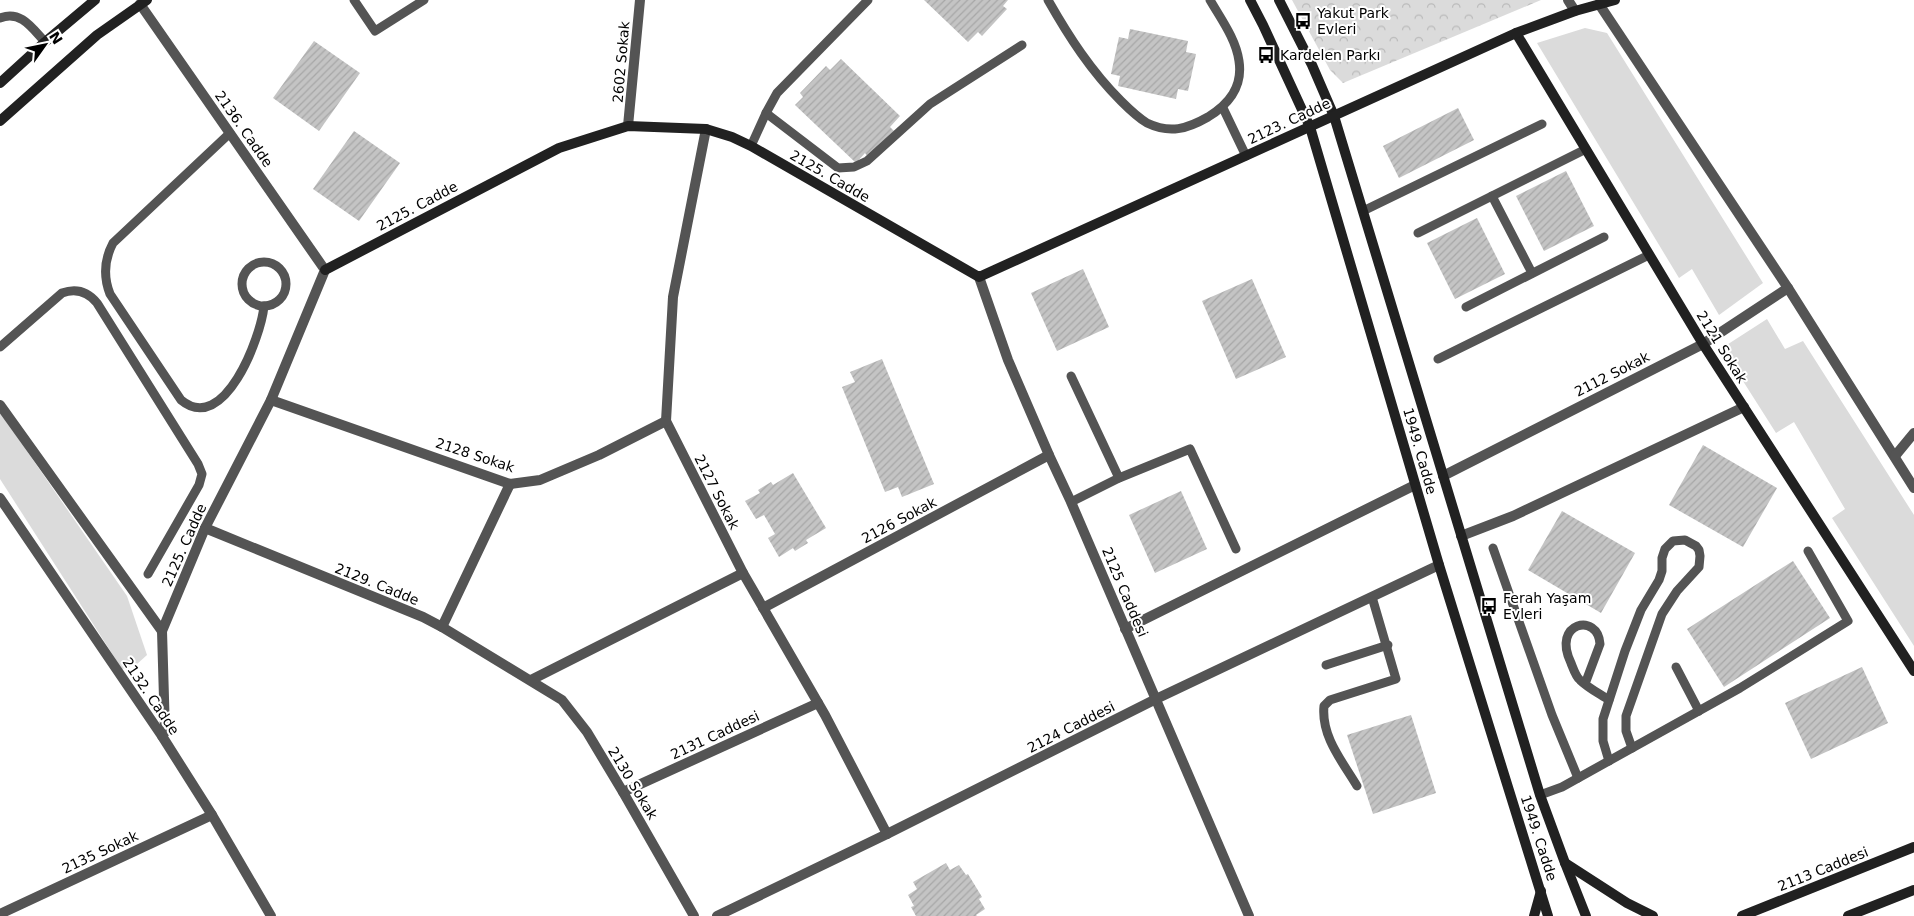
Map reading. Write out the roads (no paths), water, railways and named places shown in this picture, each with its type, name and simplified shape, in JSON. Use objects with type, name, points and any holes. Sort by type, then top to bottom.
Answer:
[{"type":"street","points":[[0,83],[95,0]]},
{"type":"street","name":"2602 Sokak","points":[[628,126],[640,0]]},
{"type":"street","name":"1949. Cadde","points":[[1250,0],[1310,127],[1439,565],[1548,916]]},
{"type":"street","name":"1949. Cadde","points":[[1279,0],[1312,65],[1334,116],[1540,795],[1564,863],[1586,916]]},
{"type":"street","points":[[1568,0],[1575,11]]},
{"type":"street","name":"2123. Cadde","points":[[979,277],[1516,33],[1575,11],[1615,0]]},
{"type":"street","points":[[0,122],[97,34],[144,2]]},
{"type":"street","name":"2136. Cadde","points":[[144,2],[230,132],[326,270]]},
{"type":"street","points":[[1599,4],[1788,288],[1914,488]]},
{"type":"street","name":"2121 Sokak","points":[[1516,33],[1703,344],[1914,671]]},
{"type":"street","name":"2125. Cadde","points":[[162,736],[165,732],[162,631],[205,528],[271,400],[326,270],[559,148],[628,126],[706,129],[732,137],[751,146],[979,277]]},
{"type":"street","name":"2127 Sokak","points":[[706,129],[673,297],[666,421],[743,574],[818,703],[887,834]]},
{"type":"street","name":"2125 Caddesi","points":[[979,277],[1008,360],[1048,455],[1071,502],[1249,916]]},
{"type":"street","name":"2112 Sokak","points":[[1443,476],[1703,344],[1788,288]]},
{"type":"street","name":"2128 Sokak","points":[[271,400],[510,484],[540,480],[599,455],[666,421]]},
{"type":"street","points":[[0,405],[162,631]]},
{"type":"street","points":[[1461,536],[1513,516],[1744,408]]},
{"type":"street","points":[[1895,456],[1914,433]]},
{"type":"street","name":"2126 Sokak","points":[[763,608],[1048,455]]},
{"type":"street","points":[[442,627],[510,484]]},
{"type":"street","points":[[1125,629],[1415,485]]},
{"type":"street","name":"2132. Cadde","points":[[0,498],[162,736],[212,816],[270,916]]},
{"type":"street","name":"2129. Cadde","points":[[205,528],[442,627],[531,680]]},
{"type":"street","name":"2124 Caddesi","points":[[717,916],[887,834],[1156,699],[1439,565]]},
{"type":"street","points":[[531,680],[743,574]]},
{"type":"street","name":"2130 Sokak","points":[[531,680],[562,700],[586,732],[623,792],[694,916]]},
{"type":"street","name":"2131 Caddesi","points":[[623,792],[818,703]]},
{"type":"street","name":"2135 Sokak","points":[[0,914],[212,816]]},
{"type":"street","name":"2113 Caddesi","points":[[1742,916],[1914,847]]},
{"type":"street","points":[[1564,863],[1627,903],[1653,916]]},
{"type":"street","points":[[1534,916],[1541,890]]},
{"type":"street","points":[[1848,916],[1914,890]]},
{"type":"lane","points":[[354,0],[375,31],[424,0]]},
{"type":"lane","points":[[751,146],[777,94],[868,0]]},
{"type":"lane","points":[[1048,0],[1066,32],[1092,68],[1129,109],[1146,122],[1166,128],[1191,126],[1223,108],[1237,86],[1240,63],[1233,41],[1210,0]]},
{"type":"lane","points":[[0,18],[9,16],[21,18],[45,42]]},
{"type":"lane","points":[[766,113],[838,168],[854,168],[867,161],[930,104],[1022,45]]},
{"type":"lane","points":[[1223,108],[1246,156]]},
{"type":"lane","points":[[1363,210],[1542,124]]},
{"type":"lane","points":[[230,132],[113,243],[106,258],[105,276],[110,294],[181,400],[198,408],[212,406],[227,393],[242,369],[258,333],[264,306]]},
{"type":"lane","points":[[1418,232],[1586,149]]},
{"type":"lane","points":[[1492,196],[1532,274]]},
{"type":"lane","points":[[1466,307],[1604,237]]},
{"type":"lane","points":[[1438,359],[1649,255]]},
{"type":"lane","points":[[264,262],[274,264],[281,271],[285,280],[285,290],[281,298],[273,304],[264,306],[254,304],[247,298],[242,289],[242,279],[247,270],[254,264],[264,262]]},
{"type":"lane","points":[[0,347],[62,293],[72,291],[83,292],[97,303],[198,464],[202,474],[199,485],[148,574]]},
{"type":"lane","points":[[1071,376],[1119,478]]},
{"type":"lane","points":[[1071,502],[1119,478],[1190,449],[1236,549]]},
{"type":"lane","points":[[1609,761],[1603,741],[1603,719],[1632,630],[1662,571],[1662,558],[1665,549],[1673,541],[1691,542],[1699,550],[1699,567],[1677,591],[1662,614],[1628,708],[1625,724],[1628,740],[1632,748]]},
{"type":"lane","points":[[1493,548],[1552,715],[1578,778]]},
{"type":"lane","points":[[1540,795],[1562,787],[1740,688],[1848,621],[1808,551]]},
{"type":"lane","points":[[1357,786],[1328,736],[1323,719],[1324,706],[1330,700],[1396,679],[1388,645],[1372,597]]},
{"type":"lane","points":[[1585,684],[1600,644],[1600,639],[1594,629],[1589,626],[1579,625],[1568,633],[1566,652],[1579,680],[1585,684],[1609,700]]},
{"type":"lane","points":[[1326,665],[1388,645]]},
{"type":"lane","points":[[1676,667],[1699,711]]},
{"type":"place","name":"Yakut Park Evleri","points":[[1303,21]]},
{"type":"place","name":"Kardelen Parkı","points":[[1266,55]]},
{"type":"place","name":"Ferah Yaşam Evleri","points":[[1489,606]]}]
